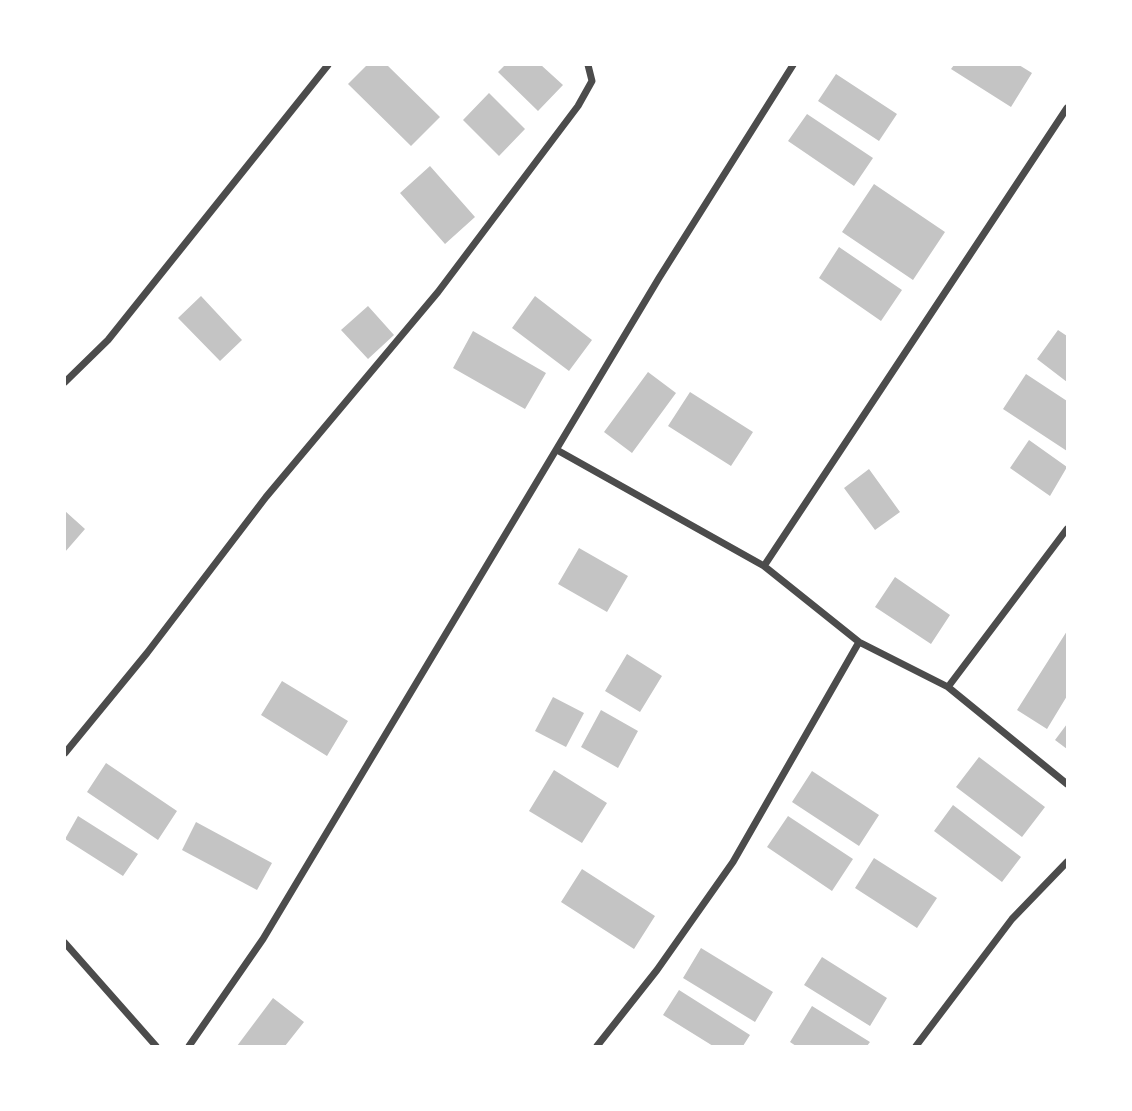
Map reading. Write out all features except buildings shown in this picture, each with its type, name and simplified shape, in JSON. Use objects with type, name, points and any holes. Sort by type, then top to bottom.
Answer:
[{"type":"street","points":[[65,382],[108,340],[328,65]]},
{"type":"street","points":[[65,753],[147,653],[266,497],[438,292],[578,106],[592,80],[588,65]]},
{"type":"street","points":[[189,1046],[263,939],[659,278],[793,65]]},
{"type":"street","points":[[764,566],[1067,108]]},
{"type":"street","points":[[557,450],[764,566],[859,642],[948,687],[1067,784]]},
{"type":"street","points":[[948,687],[1067,528]]},
{"type":"street","points":[[597,1046],[657,970],[733,862],[859,642]]},
{"type":"street","points":[[916,1046],[1012,919],[1067,862]]},
{"type":"street","points":[[65,943],[156,1046]]}]
